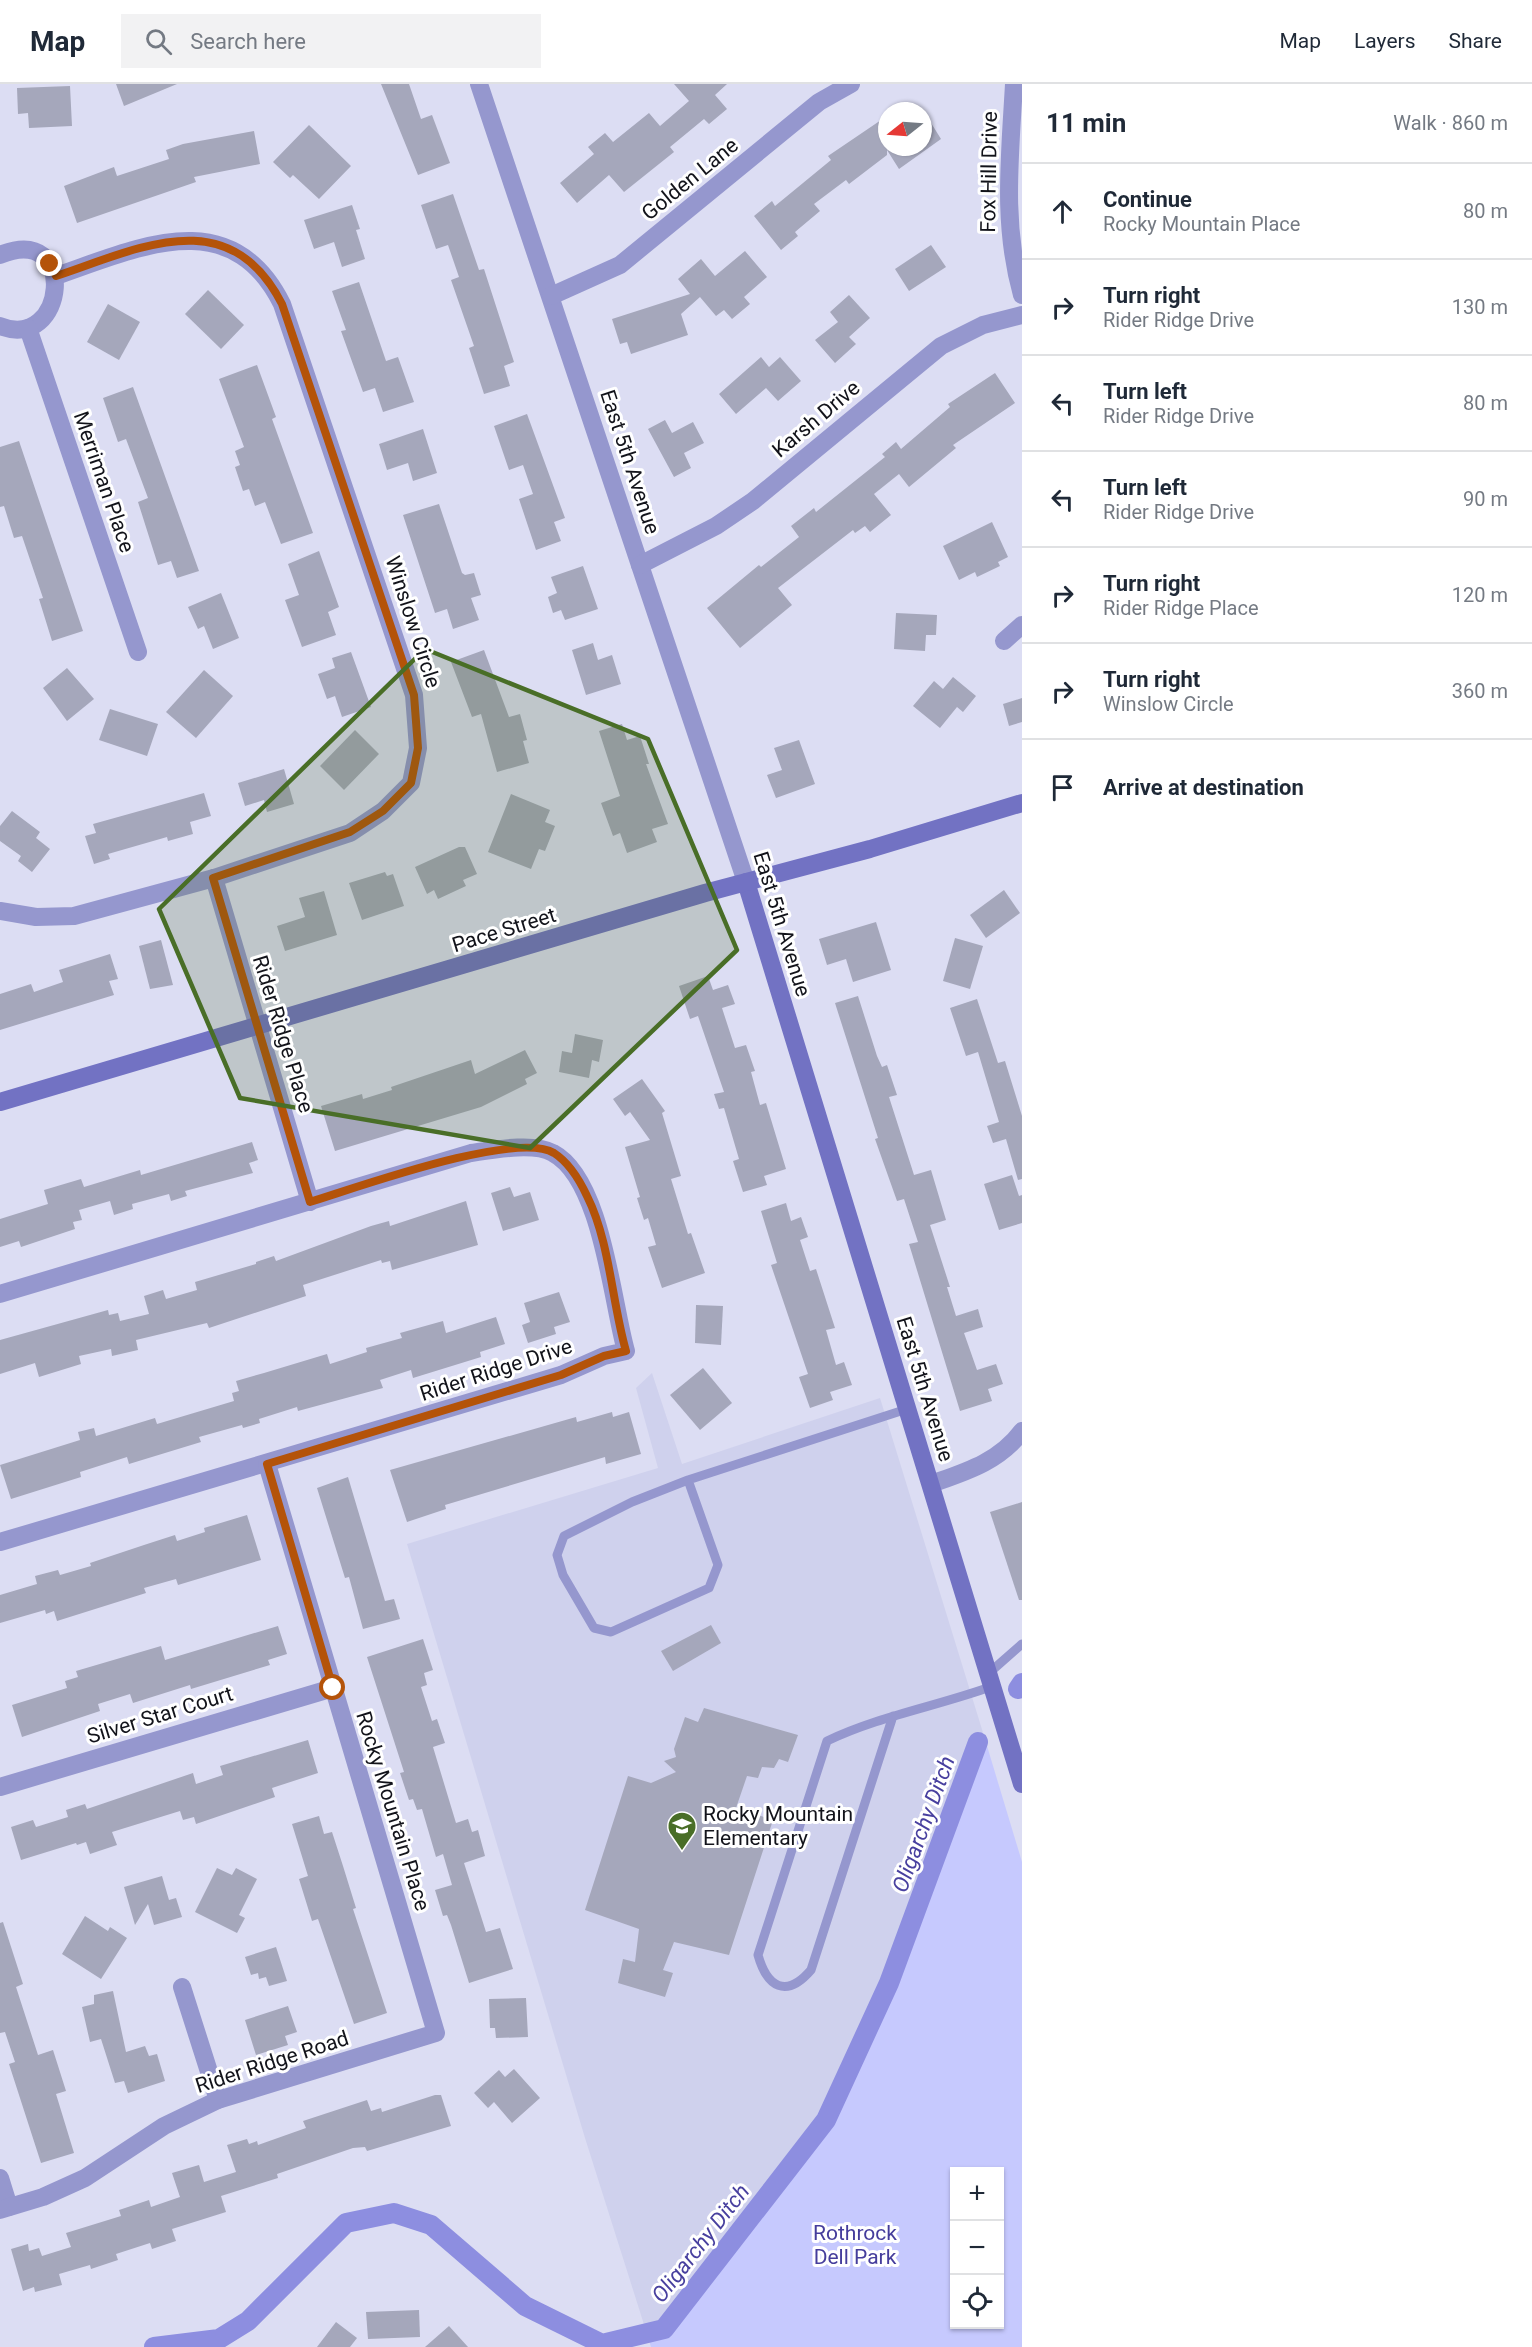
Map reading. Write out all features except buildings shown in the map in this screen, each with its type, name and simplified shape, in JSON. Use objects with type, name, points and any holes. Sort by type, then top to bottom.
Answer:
[{"type":"main road","name":"Pace Street","points":[[0,1102],[256,1024],[746,882],[870,849],[1022,803]]},
{"type":"main road","name":"East 5th Avenue","points":[[746,882],[1022,1784]]},
{"type":"street","name":"East 5th Avenue","points":[[479,84],[746,882]]},
{"type":"street","name":"Golden Lane","points":[[551,296],[620,265],[819,102],[851,84]]},
{"type":"street","name":"Fox Hill Drive","points":[[1014,84],[1007,209],[1013,262],[1022,295]]},
{"type":"street","name":"Winslow Circle","points":[[0,911],[36,917],[74,916],[213,878],[350,832],[383,811],[411,783],[418,748],[414,695],[282,304],[258,269],[232,248],[199,241],[165,242],[56,276]]},
{"type":"street","points":[[0,326],[16,329],[28,328],[45,315],[56,291],[56,276],[50,264],[40,254],[2,248]]},
{"type":"street","name":"Karsh Drive","points":[[640,565],[716,526],[753,501],[941,346],[983,325],[1022,315]]},
{"type":"street","name":"Merriman Place","points":[[28,328],[138,652]]},
{"type":"street","points":[[1004,641],[1022,625]]},
{"type":"street","name":"Rider Ridge Place","points":[[213,878],[310,1202]]},
{"type":"street","name":"Rider Ridge Drive","points":[[0,1294],[471,1153],[512,1148],[553,1152],[571,1169],[588,1197],[609,1269],[626,1351],[604,1356],[561,1375],[0,1542]]},
{"type":"street","points":[[931,1484],[992,1461],[1014,1443],[1022,1431]]},
{"type":"street","name":"Rocky Mountain Place","points":[[267,1464],[436,2033]]},
{"type":"street","name":"Silver Star Court","points":[[0,1787],[333,1688]]},
{"type":"street","points":[[182,1987],[218,2100]]},
{"type":"street","name":"Rider Ridge Road","points":[[4,2208],[43,2197],[86,2178],[164,2126],[218,2100],[436,2033]]},
{"type":"street","points":[[0,2178],[4,2208]]},
{"type":"lane","points":[[688,1480],[718,1565],[709,1588],[611,1632],[594,1628],[563,1575],[557,1555],[564,1536],[632,1502],[688,1480],[908,1408]]},
{"type":"lane","points":[[893,1716],[811,1971],[802,1980],[786,1987],[773,1984],[763,1972],[758,1955],[826,1741],[855,1727],[893,1716],[991,1680],[1022,1644]]},
{"type":"highlighted area","points":[[425,649],[648,739],[737,950],[530,1148],[240,1098],[159,909]]},
{"type":"shaded area","points":[[652,1373],[682,1464],[880,1398],[984,1736],[889,1983],[826,2120],[664,2329],[647,2334],[585,2138],[407,1544],[658,1468],[636,1388]]},
{"type":"green space","name":"Rothrock Dell Park","points":[[984,1736],[1022,1862],[1022,2347],[651,2347],[647,2334],[664,2329],[826,2120],[889,1983]]},
{"type":"waterway","name":"Oligarchy Ditch","points":[[1018,1689],[1022,1683]]},
{"type":"waterway","name":"Oligarchy Ditch","points":[[154,2347],[219,2339],[248,2321],[346,2223],[394,2213],[431,2225],[525,2306],[602,2344],[664,2329],[826,2120],[889,1983],[978,1742]]},
{"type":"place","name":"Rocky Mountain Elementary","points":[[682,1852]]},
{"type":"route","points":[[50,264],[56,276],[148,245],[199,241],[232,248],[258,269],[282,304],[414,695],[418,748],[411,783],[383,811],[350,832],[213,878],[310,1202],[471,1153],[512,1148],[553,1152],[571,1169],[588,1197],[609,1269],[626,1351],[604,1356],[561,1375],[267,1464],[333,1688]]}]
